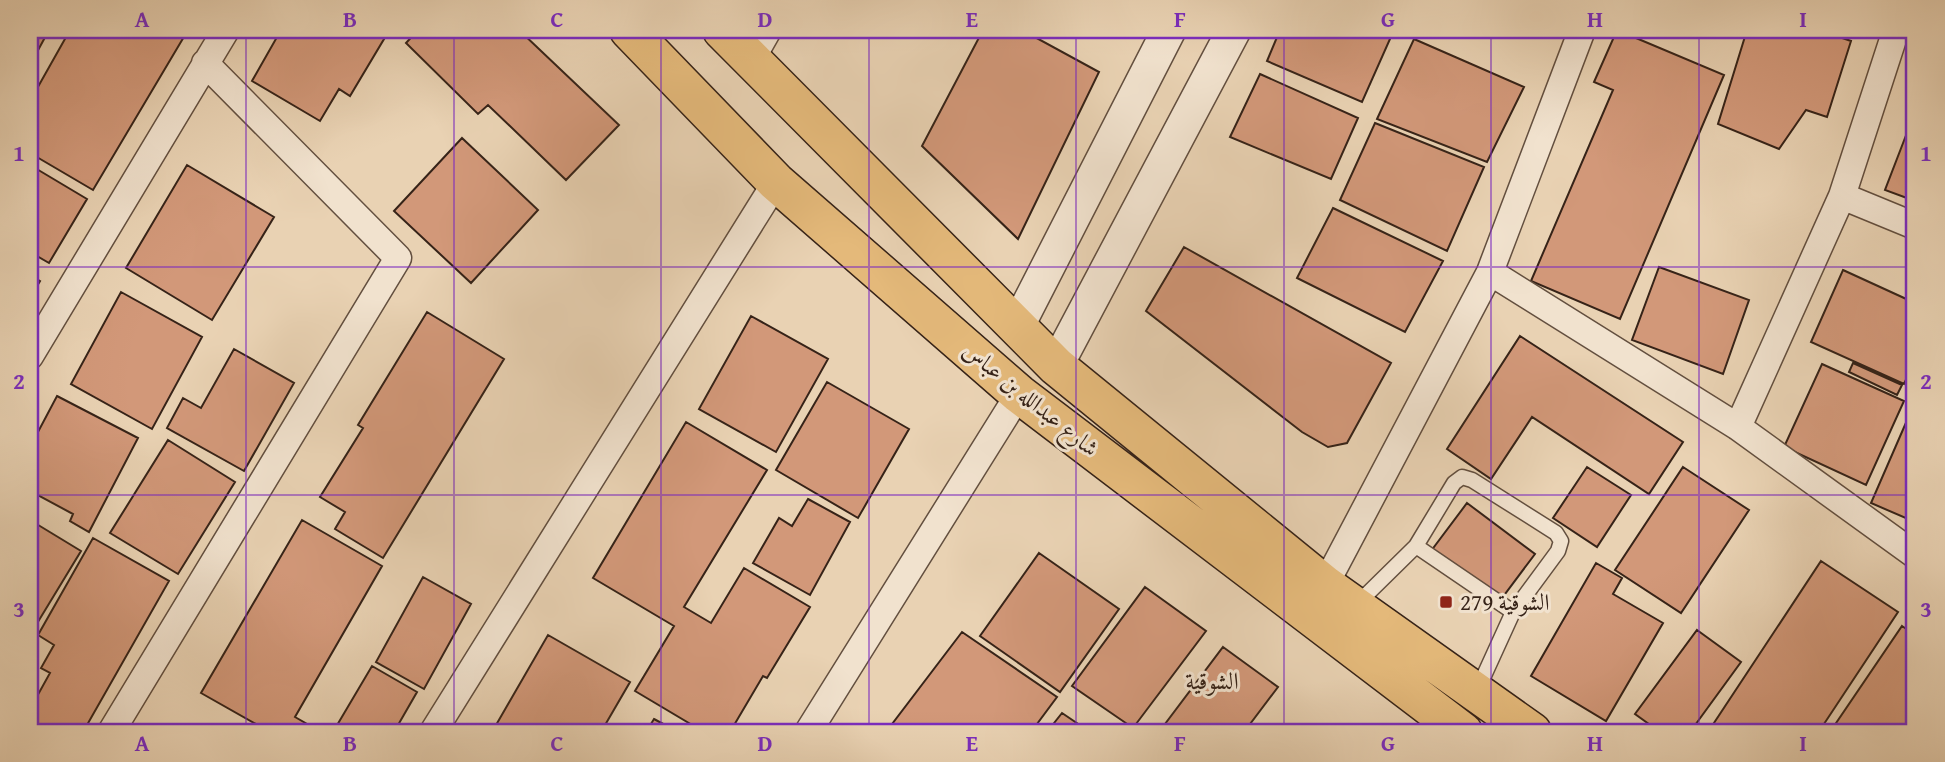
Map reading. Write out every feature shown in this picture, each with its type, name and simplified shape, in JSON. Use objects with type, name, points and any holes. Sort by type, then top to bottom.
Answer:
[{"type":"main road","name":"شارع عبدالله بن عباس","points":[[629,30],[776,182],[1019,394],[1463,732]]},
{"type":"main road","name":"شارع عبدالله بن عباس","points":[[722,30],[760,45],[1017,327],[1056,366],[1340,596],[1532,732]]},
{"type":"street","points":[[30,356],[226,30]]},
{"type":"street","points":[[1017,327],[1170,30]]},
{"type":"street","points":[[1056,366],[1234,30]]},
{"type":"street","points":[[1340,596],[1490,272],[1583,30]]},
{"type":"street","points":[[1738,427],[1842,196],[1896,30]]},
{"type":"street","points":[[111,732],[398,258],[205,63]]},
{"type":"street","points":[[433,732],[776,182]]},
{"type":"street","points":[[1842,196],[1915,226]]},
{"type":"street","points":[[1490,272],[1738,427],[1915,555]]},
{"type":"street","points":[[808,732],[1019,394]]},
{"type":"lane","points":[[1340,596],[1416,546],[1454,483],[1462,477],[1472,480],[1556,533],[1561,541],[1558,551],[1513,612],[1476,692]]},
{"type":"lane","points":[[1416,546],[1513,612]]},
{"type":"building","points":[[30,30],[49,30],[30,65]]},
{"type":"building","points":[[70,30],[188,30],[93,190],[30,153],[30,101]]},
{"type":"building","points":[[281,30],[368,30],[384,39],[350,96],[339,89],[320,121],[252,81]]},
{"type":"building","points":[[418,30],[519,30],[619,125],[566,180],[488,105],[478,114],[406,43]]},
{"type":"building","points":[[983,30],[1022,30],[1099,72],[1018,239],[922,146]]},
{"type":"building","points":[[1280,30],[1394,30],[1362,102],[1267,61]]},
{"type":"building","points":[[1617,30],[1724,75],[1620,319],[1531,281],[1613,90],[1594,82]]},
{"type":"building","points":[[1747,30],[1819,30],[1851,41],[1827,117],[1806,110],[1779,149],[1718,124]]},
{"type":"building","points":[[1414,39],[1524,87],[1487,162],[1377,119]]},
{"type":"building","points":[[1260,74],[1358,118],[1331,179],[1230,137]]},
{"type":"building","points":[[1915,112],[1915,201],[1885,190]]},
{"type":"building","points":[[1375,123],[1484,167],[1447,251],[1340,200]]},
{"type":"building","points":[[462,138],[538,210],[471,283],[394,211]]},
{"type":"building","points":[[30,165],[87,199],[49,263],[30,252]]},
{"type":"building","points":[[187,165],[274,217],[212,320],[126,268]]},
{"type":"building","points":[[1333,208],[1443,261],[1405,332],[1297,278]]},
{"type":"building","points":[[1184,247],[1391,363],[1347,443],[1328,447],[1302,432],[1146,311]]},
{"type":"building","points":[[1659,267],[1749,300],[1723,374],[1632,340]]},
{"type":"building","points":[[1843,270],[1915,303],[1915,360],[1904,384],[1811,342]]},
{"type":"building","points":[[30,275],[40,281],[30,298]]},
{"type":"building","points":[[121,292],[202,337],[152,429],[71,384]]},
{"type":"building","points":[[427,312],[504,359],[383,558],[335,529],[345,512],[320,497],[363,428],[358,425]]},
{"type":"building","points":[[751,316],[828,359],[776,452],[699,409]]},
{"type":"building","points":[[1520,336],[1683,442],[1649,494],[1532,417],[1491,479],[1447,449]]},
{"type":"building","points":[[234,349],[294,383],[244,471],[167,428],[183,398],[201,408]]},
{"type":"building","points":[[1853,363],[1902,385],[1897,395],[1849,372]]},
{"type":"building","points":[[1822,364],[1904,401],[1866,485],[1784,447]]},
{"type":"building","points":[[827,382],[909,429],[858,518],[776,470]]},
{"type":"building","points":[[57,396],[138,438],[89,532],[70,521],[73,514],[30,491],[30,447]]},
{"type":"building","points":[[1915,402],[1915,522],[1871,503]]},
{"type":"building","points":[[686,422],[767,470],[684,607],[711,623],[744,568],[810,607],[767,678],[763,676],[730,732],[704,732],[635,691],[674,626],[593,578]]},
{"type":"building","points":[[168,440],[235,482],[178,574],[110,533]]},
{"type":"building","points":[[1587,467],[1631,495],[1597,547],[1553,518]]},
{"type":"building","points":[[1683,467],[1749,510],[1681,613],[1615,570]]},
{"type":"building","points":[[808,499],[850,522],[810,595],[753,563],[779,518],[792,526]]},
{"type":"building","points":[[1467,503],[1535,554],[1499,602],[1431,551]]},
{"type":"building","points":[[30,520],[81,551],[30,635]]},
{"type":"building","points":[[302,520],[382,566],[295,717],[321,732],[270,732],[201,693]]},
{"type":"building","points":[[93,538],[169,581],[83,732],[30,732],[30,709],[50,673],[41,668],[54,645],[38,635]]},
{"type":"building","points":[[1039,553],[1119,609],[1060,692],[980,636]]},
{"type":"building","points":[[1821,561],[1898,612],[1820,730],[1815,727],[1812,732],[1708,732]]},
{"type":"building","points":[[1596,563],[1622,578],[1613,594],[1663,623],[1606,721],[1531,676]]},
{"type":"building","points":[[423,577],[471,604],[424,689],[376,662]]},
{"type":"building","points":[[1145,587],[1206,631],[1133,728],[1072,686]]},
{"type":"building","points":[[1902,626],[1915,635],[1915,732],[1830,732]]},
{"type":"building","points":[[1697,630],[1741,662],[1690,732],[1660,732],[1635,714]]},
{"type":"building","points":[[962,632],[1057,697],[1031,732],[886,732]]},
{"type":"building","points":[[548,635],[630,682],[601,732],[492,732]]},
{"type":"building","points":[[1223,647],[1278,687],[1244,732],[1159,732]]},
{"type":"building","points":[[372,666],[417,692],[394,732],[333,732]]},
{"type":"building","points":[[1062,713],[1090,732],[1047,732]]},
{"type":"building","points":[[654,719],[678,732],[646,732]]},
{"type":"place","name":"الشوقية 279","points":[[1446,602]]},
{"type":"district","name":"الشوقية","points":[[1212,681]]}]
